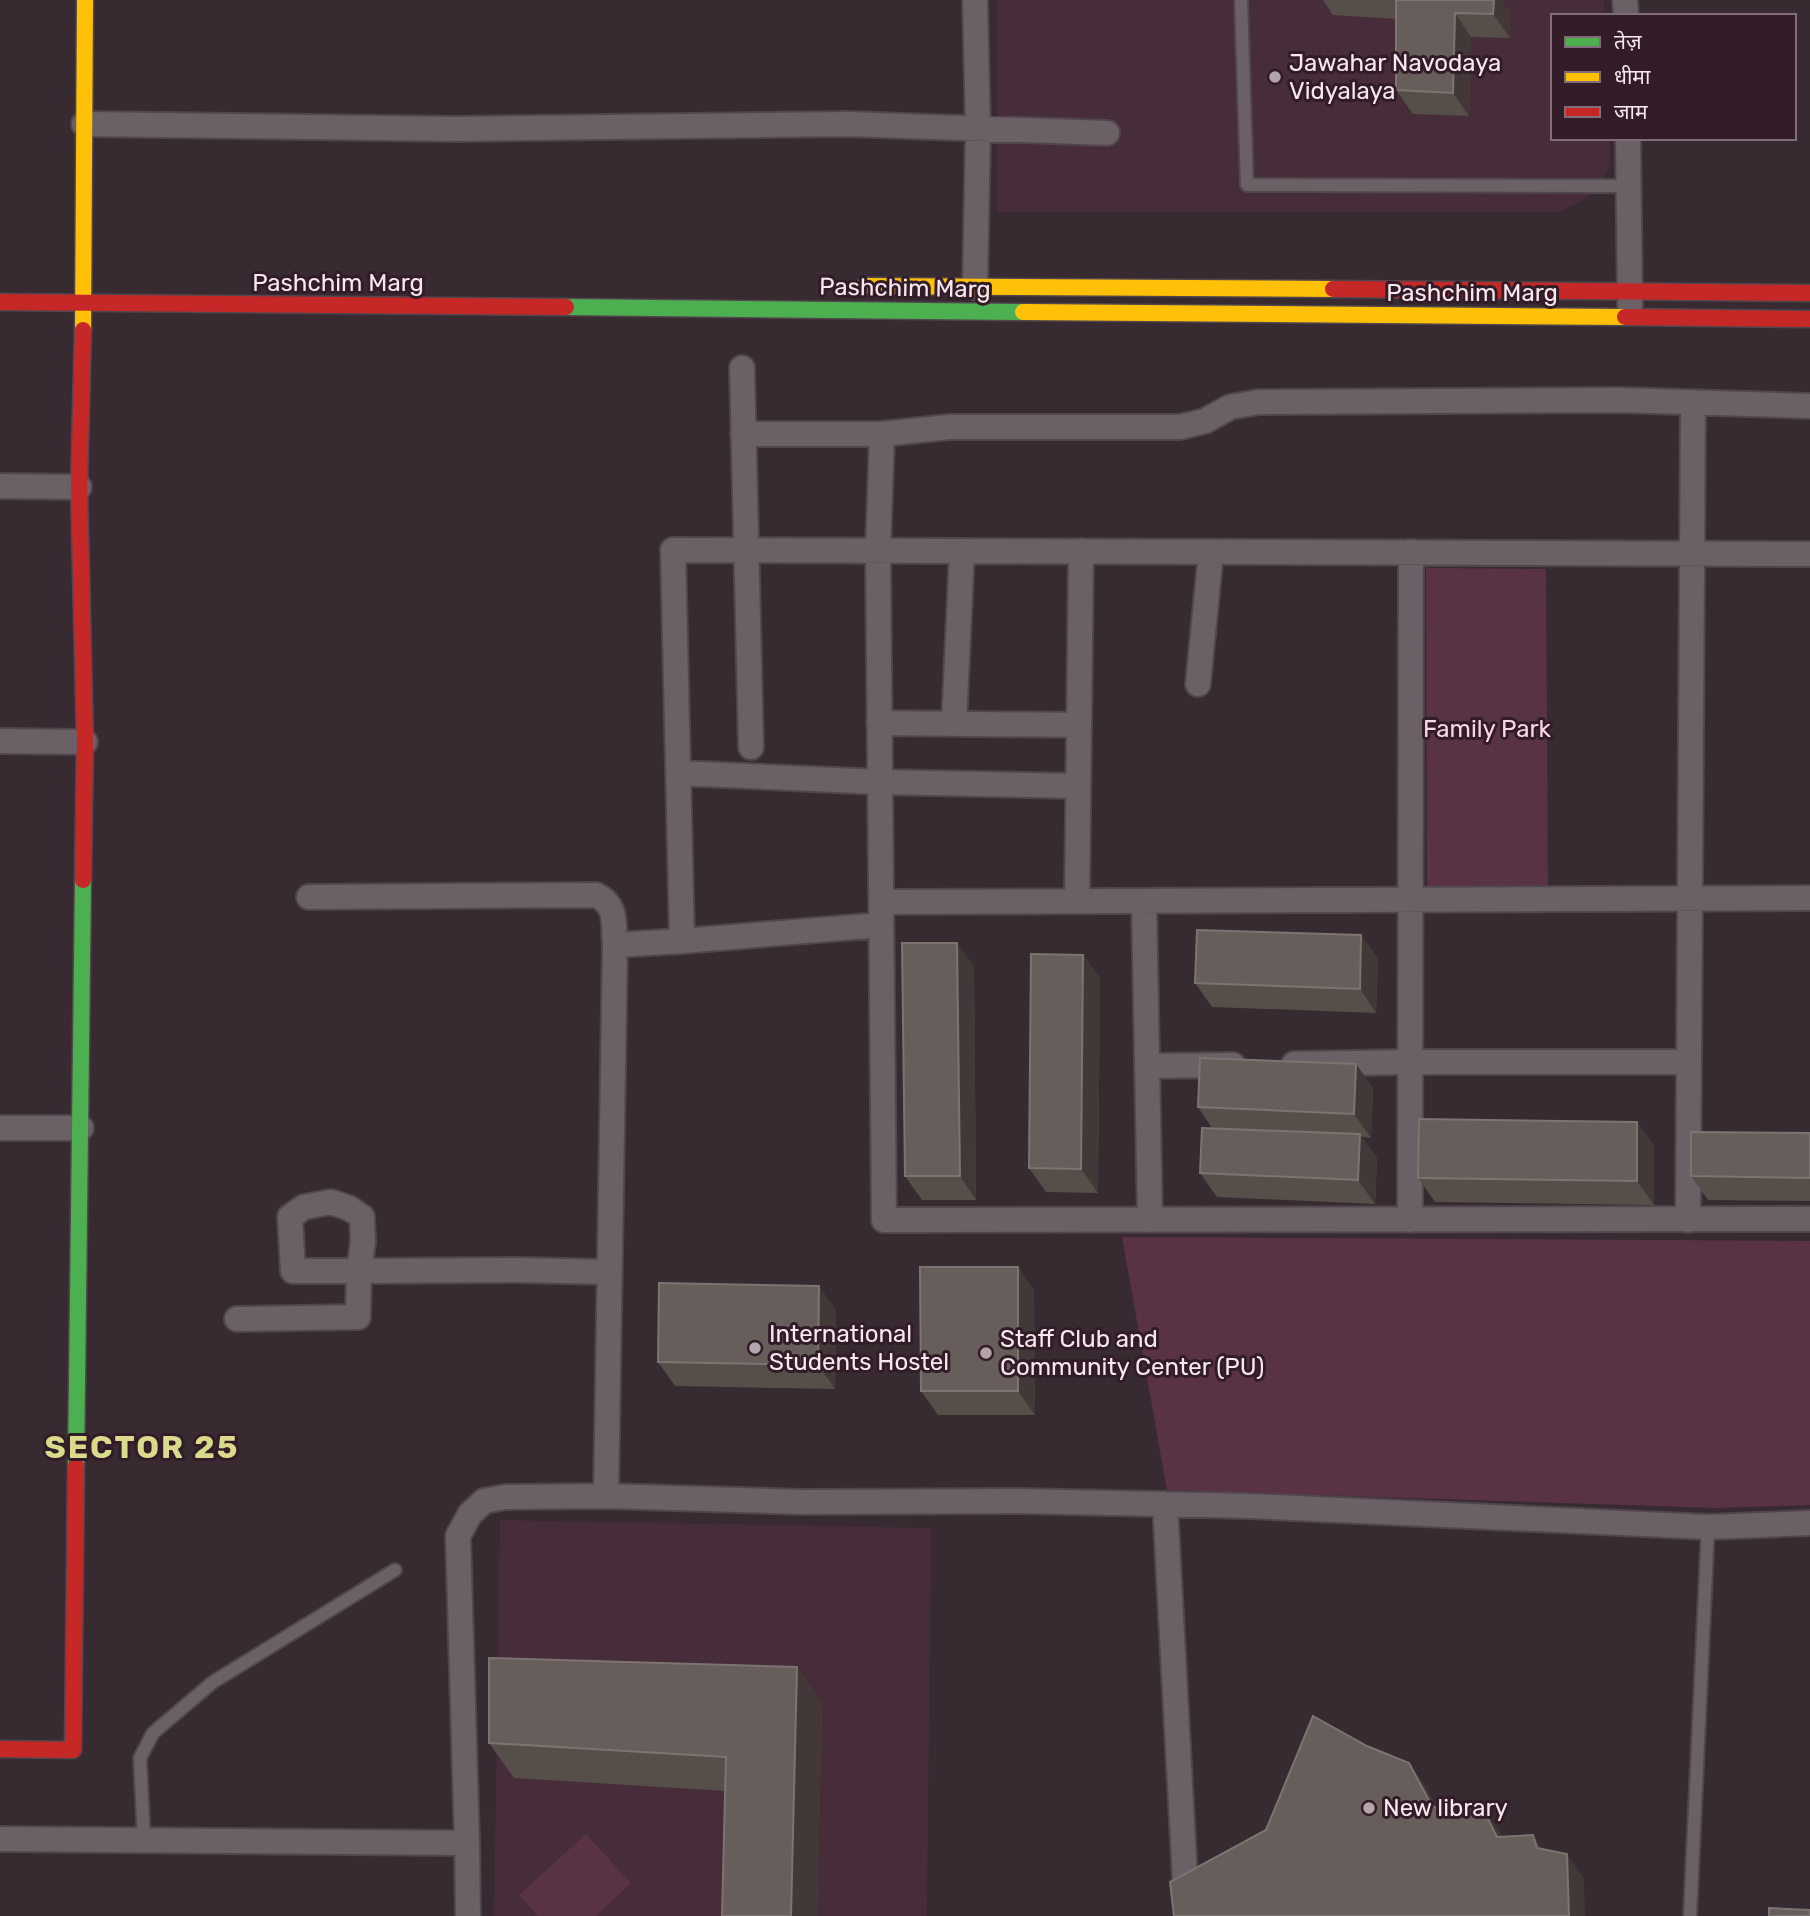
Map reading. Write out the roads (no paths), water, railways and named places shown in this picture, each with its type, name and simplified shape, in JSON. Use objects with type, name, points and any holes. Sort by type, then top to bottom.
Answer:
[{"type":"main road","points":[[0,1749],[73,1749],[85,742],[79,487],[84,280],[85,0]]},
{"type":"main road","points":[[850,286],[1810,293]]},
{"type":"main road","name":"Pashchim Marg","points":[[0,302],[1810,319]]},
{"type":"street","points":[[975,0],[978,130],[975,287]]},
{"type":"street","points":[[84,124],[457,129],[848,124],[1107,133]]},
{"type":"street","points":[[1628,140],[1630,317]]},
{"type":"street","points":[[742,368],[751,747]]},
{"type":"street","points":[[743,434],[882,434],[949,427],[1180,427],[1205,421],[1230,408],[1259,402],[1606,400],[1810,406]]},
{"type":"street","points":[[1688,1220],[1693,402]]},
{"type":"street","points":[[882,434],[878,550],[884,1220],[1810,1219]]},
{"type":"street","points":[[0,486],[79,487]]},
{"type":"street","points":[[682,941],[673,550],[1810,555]]},
{"type":"street","points":[[954,724],[962,551]]},
{"type":"street","points":[[1077,901],[1081,551]]},
{"type":"street","points":[[1198,684],[1211,552]]},
{"type":"street","points":[[1410,1220],[1411,552]]},
{"type":"street","points":[[879,723],[1079,725]]},
{"type":"street","points":[[0,741],[85,742]]},
{"type":"street","points":[[678,773],[880,782],[1078,786]]},
{"type":"street","points":[[309,897],[596,895],[606,900],[612,908],[615,945],[606,1496]]},
{"type":"street","points":[[615,945],[682,941],[881,914],[1077,901],[1810,898]]},
{"type":"street","points":[[1144,901],[1150,1220]]},
{"type":"street","points":[[1147,1066],[1689,1062]]},
{"type":"street","points":[[0,1128],[81,1128]]},
{"type":"street","points":[[237,1319],[358,1317],[359,1271],[609,1272]]},
{"type":"street","points":[[468,1916],[458,1536],[470,1514],[484,1501],[505,1497],[606,1496],[802,1502],[1020,1501],[1251,1506],[1708,1527],[1810,1523]]},
{"type":"street","points":[[1166,1504],[1187,1916]]},
{"type":"street","points":[[0,1839],[467,1843]]},
{"type":"lane","points":[[1241,0],[1247,185],[1628,186]]},
{"type":"lane","points":[[1690,1916],[1708,1527]]},
{"type":"lane","points":[[144,1840],[140,1758],[153,1732],[213,1682],[395,1570]]},
{"type":"place","name":"Jawahar Navodaya Vidyalaya","points":[[1275,77]]},
{"type":"place","name":"International Students Hostel","points":[[755,1348]]},
{"type":"place","name":"Staff Club and Community Center (PU)","points":[[986,1353]]},
{"type":"place","name":"New library","points":[[1369,1808]]},
{"type":"district","name":"SECTOR 25","points":[[142,1447]]},
{"type":"park label","name":"Family Park","points":[[1487,729]]}]
